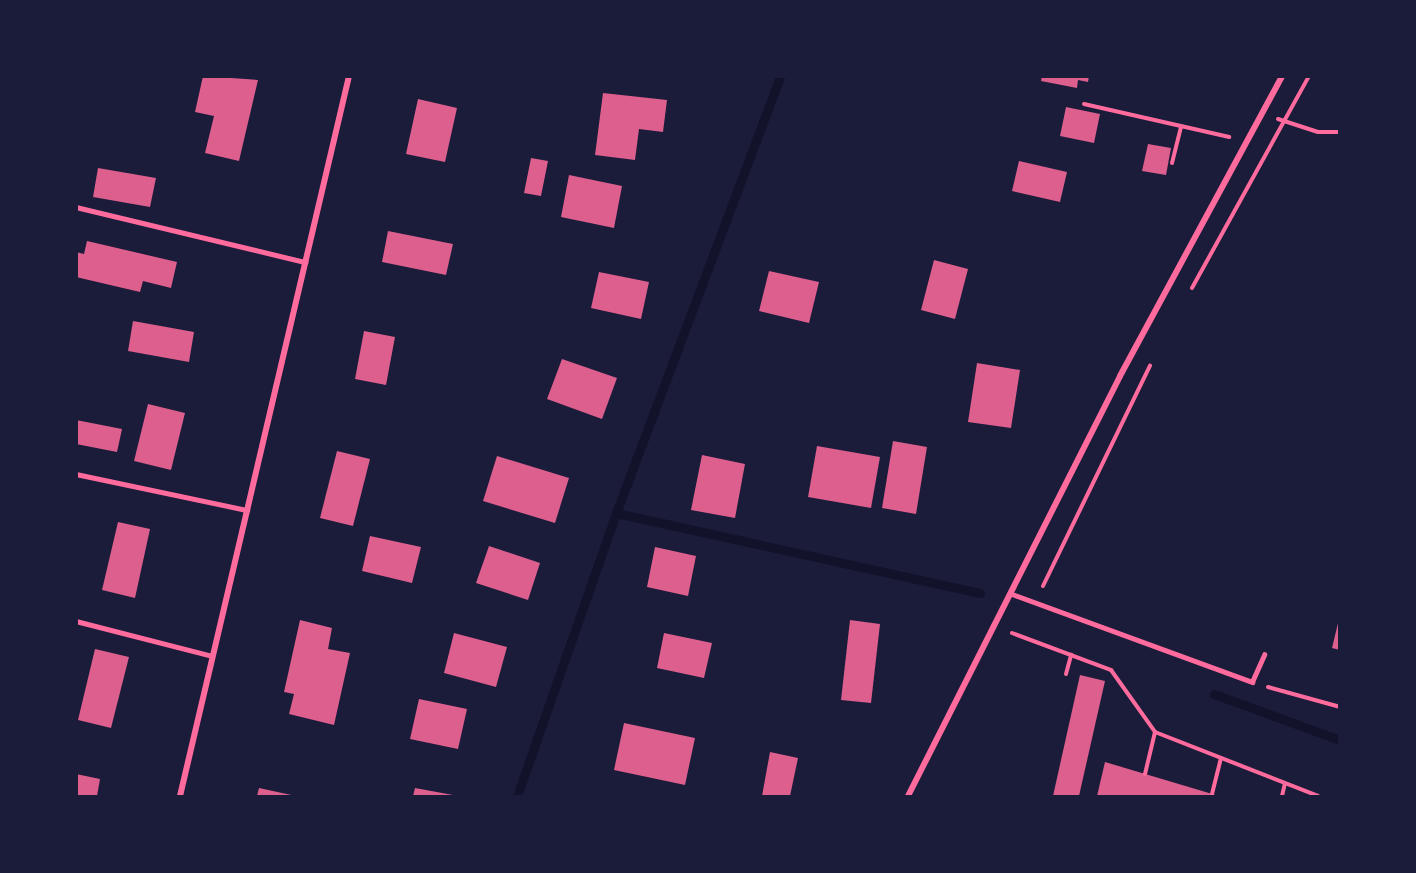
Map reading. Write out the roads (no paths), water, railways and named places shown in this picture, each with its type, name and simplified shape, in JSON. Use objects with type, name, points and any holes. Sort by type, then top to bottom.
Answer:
[{"type":"street","points":[[180,796],[349,76]]},
{"type":"street","points":[[908,796],[1155,309],[1249,142],[1282,76]]},
{"type":"lane","points":[[76,207],[305,262]]},
{"type":"lane","points":[[76,474],[247,510]]},
{"type":"lane","points":[[1012,594],[1252,682],[1264,655]]},
{"type":"lane","points":[[76,621],[212,656]]},
{"type":"waterway","points":[[517,796],[616,513],[780,76]]},
{"type":"waterway","points":[[616,513],[980,593]]},
{"type":"waterway","points":[[1214,694],[1340,740]]}]
